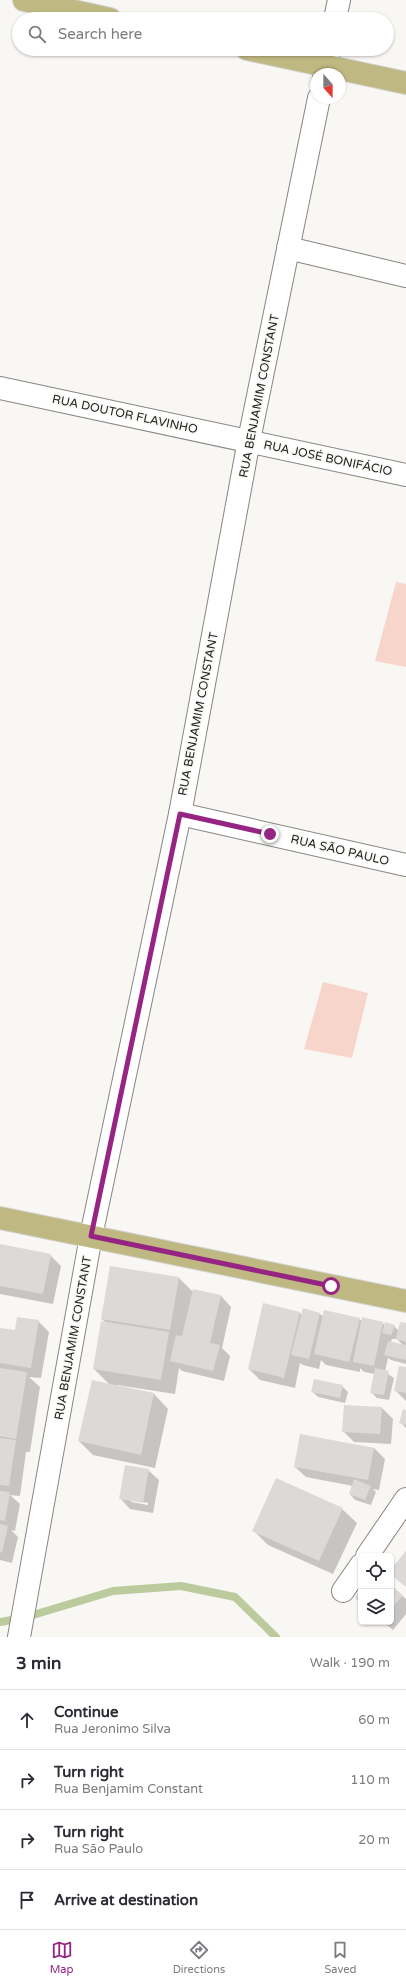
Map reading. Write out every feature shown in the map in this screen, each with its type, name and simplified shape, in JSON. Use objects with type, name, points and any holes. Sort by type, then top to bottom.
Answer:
[{"type":"main road","points":[[24,0],[78,12]]},
{"type":"main road","points":[[286,56],[326,63],[406,83]]},
{"type":"main road","points":[[0,1218],[406,1301]]},
{"type":"street","points":[[336,12],[339,0]]},
{"type":"street","name":"RUA BENJAMIM CONSTANT","points":[[19,1637],[91,1236],[180,814],[249,440],[318,104]]},
{"type":"street","points":[[288,248],[406,276]]},
{"type":"street","name":"RUA DOUTOR FLAVINHO","points":[[0,388],[249,440]]},
{"type":"street","name":"RUA JOSÉ BONIFÁCIO","points":[[249,440],[406,475]]},
{"type":"street","name":"RUA SÃO PAULO","points":[[180,814],[406,865]]},
{"type":"street","points":[[369,1553],[406,1499]]},
{"type":"street","points":[[343,1592],[358,1570]]},
{"type":"shaded area","points":[[396,582],[406,584],[406,667],[375,661]]},
{"type":"shaded area","points":[[323,982],[368,993],[352,1058],[304,1049]]},
{"type":"building","points":[[0,1244],[51,1254],[43,1294],[0,1286]]},
{"type":"building","points":[[110,1266],[179,1277],[170,1330],[101,1319]]},
{"type":"building","points":[[193,1289],[221,1295],[210,1343],[220,1345],[213,1371],[170,1361],[176,1335],[182,1336]]},
{"type":"building","points":[[263,1303],[300,1312],[284,1378],[248,1369]]},
{"type":"building","points":[[303,1308],[320,1313],[309,1359],[291,1355]]},
{"type":"building","points":[[324,1310],[360,1318],[349,1362],[314,1354]]},
{"type":"building","points":[[17,1317],[39,1320],[31,1368],[0,1363],[0,1328],[15,1330]]},
{"type":"building","points":[[362,1317],[383,1322],[374,1366],[353,1362]]},
{"type":"building","points":[[101,1321],[169,1332],[161,1380],[93,1369]]},
{"type":"building","points":[[385,1322],[395,1325],[391,1335],[382,1333]]},
{"type":"building","points":[[400,1322],[406,1323],[406,1342],[396,1339]]},
{"type":"building","points":[[388,1341],[406,1345],[406,1360],[384,1355]]},
{"type":"building","points":[[399,1366],[406,1367],[406,1393],[394,1391]]},
{"type":"building","points":[[0,1368],[27,1372],[16,1439],[0,1436]]},
{"type":"building","points":[[375,1368],[389,1371],[384,1395],[370,1393]]},
{"type":"building","points":[[314,1379],[343,1385],[340,1398],[311,1392]]},
{"type":"building","points":[[92,1380],[154,1393],[141,1455],[78,1441]]},
{"type":"building","points":[[344,1405],[382,1407],[380,1434],[342,1432]]},
{"type":"building","points":[[403,1409],[406,1410],[406,1425],[399,1423]]},
{"type":"building","points":[[300,1434],[374,1448],[368,1480],[294,1467]]},
{"type":"building","points":[[0,1438],[16,1440],[9,1486],[0,1485]]},
{"type":"building","points":[[125,1465],[149,1469],[143,1503],[119,1499]]},
{"type":"building","points":[[276,1478],[343,1508],[319,1561],[252,1531]]},
{"type":"building","points":[[354,1479],[371,1486],[365,1500],[349,1494]]},
{"type":"building","points":[[0,1491],[10,1492],[5,1521],[0,1520]]},
{"type":"building","points":[[0,1524],[8,1526],[2,1553],[0,1552]]},
{"type":"building","points":[[406,1551],[406,1587],[394,1577],[394,1565]]},
{"type":"building","points":[[394,1588],[403,1595],[394,1606]]},
{"type":"waterway","points":[[0,1622],[23,1618],[113,1591],[181,1586],[235,1597],[276,1637]]},
{"type":"route","points":[[270,834],[180,814],[91,1236],[331,1286]]}]
